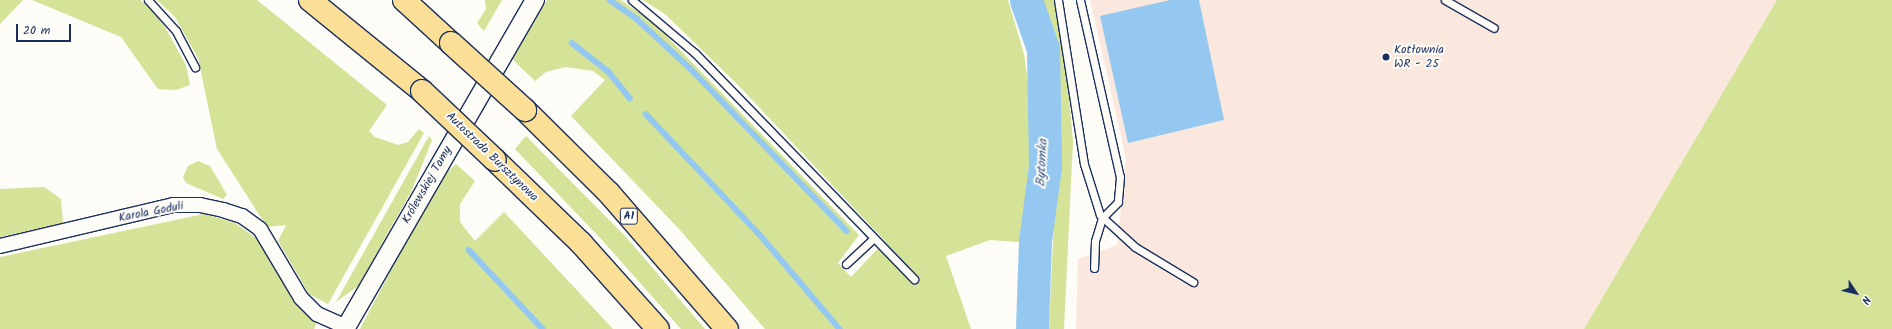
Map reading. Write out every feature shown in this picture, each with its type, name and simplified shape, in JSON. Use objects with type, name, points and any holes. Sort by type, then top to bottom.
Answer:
[{"type":"highway","name":"Autostrada Bursztynowa","points":[[310,0],[422,91],[495,160],[581,243],[658,329]]},
{"type":"highway","name":"A1","points":[[404,0],[525,110],[609,193],[727,329]]},
{"type":"street","name":"Królewskiej Tamy","points":[[346,328],[535,0]]},
{"type":"street","name":"Karola Goduli","points":[[0,246],[174,205],[200,204],[242,216],[260,229],[301,298],[317,314],[346,328]]},
{"type":"lane","points":[[148,0],[176,31],[195,66]]},
{"type":"lane","points":[[632,0],[696,53],[914,279]]},
{"type":"lane","points":[[1058,0],[1084,164],[1091,192],[1102,218],[1135,247],[1193,282]]},
{"type":"lane","points":[[1080,0],[1120,177],[1118,202],[1102,218],[1095,241],[1094,268]]},
{"type":"lane","points":[[1445,0],[1494,28]]},
{"type":"lane","points":[[846,264],[874,238]]},
{"type":"shaded area","points":[[1090,0],[1777,0],[1584,329],[1076,329],[1078,259],[1117,245],[1126,158]]},
{"type":"green space","points":[[0,0],[23,0],[0,24]]},
{"type":"green space","points":[[32,0],[140,0],[157,13],[186,65],[190,85],[176,90],[158,89],[121,37]]},
{"type":"green space","points":[[157,0],[257,0],[387,105],[369,131],[375,137],[398,145],[408,142],[419,129],[424,133],[328,304],[309,294],[278,241],[286,225],[267,227],[217,149],[198,58],[175,17]]},
{"type":"green space","points":[[485,0],[502,0],[484,31],[477,23],[486,9]]},
{"type":"green space","points":[[547,0],[621,0],[655,24],[859,235],[838,263],[851,277],[885,241],[739,86],[665,14],[643,0],[1008,0],[1024,54],[1033,119],[1025,212],[1028,288],[1021,291],[1019,242],[990,240],[946,256],[971,329],[765,329],[679,229],[571,116],[605,80],[593,71],[566,67],[546,72],[535,81],[512,59]]},
{"type":"green space","points":[[1034,0],[1054,0],[1065,54],[1073,141],[1064,329],[1049,329],[1057,155],[1051,49]]},
{"type":"green space","points":[[1777,0],[1892,0],[1892,329],[1584,329]]},
{"type":"green space","points":[[429,136],[432,140],[412,190],[358,286],[336,302]]},
{"type":"green space","points":[[526,136],[626,237],[705,329],[681,329],[602,240],[515,149]]},
{"type":"green space","points":[[198,161],[210,166],[227,195],[223,199],[186,183],[183,177],[188,166]]},
{"type":"green space","points":[[456,164],[475,181],[460,204],[460,222],[475,241],[504,212],[613,329],[360,329],[438,181]]},
{"type":"green space","points":[[44,187],[61,199],[63,223],[0,237],[0,189]]},
{"type":"green space","points":[[204,214],[235,223],[256,238],[296,303],[317,321],[314,329],[0,329],[0,257]]},
{"type":"water","points":[[1170,0],[1199,0],[1224,120],[1128,143],[1100,16]]},
{"type":"waterway","points":[[610,0],[637,19],[690,68],[847,231]]},
{"type":"waterway","name":"Bytomka","points":[[1026,0],[1043,49],[1045,166],[1035,241],[1032,329]]},
{"type":"waterway","points":[[572,43],[608,71],[630,98]]},
{"type":"waterway","points":[[646,114],[761,236],[840,329]]},
{"type":"waterway","points":[[469,250],[543,329]]},
{"type":"place","name":"Kotłownia WR - 25","points":[[1386,57]]}]
